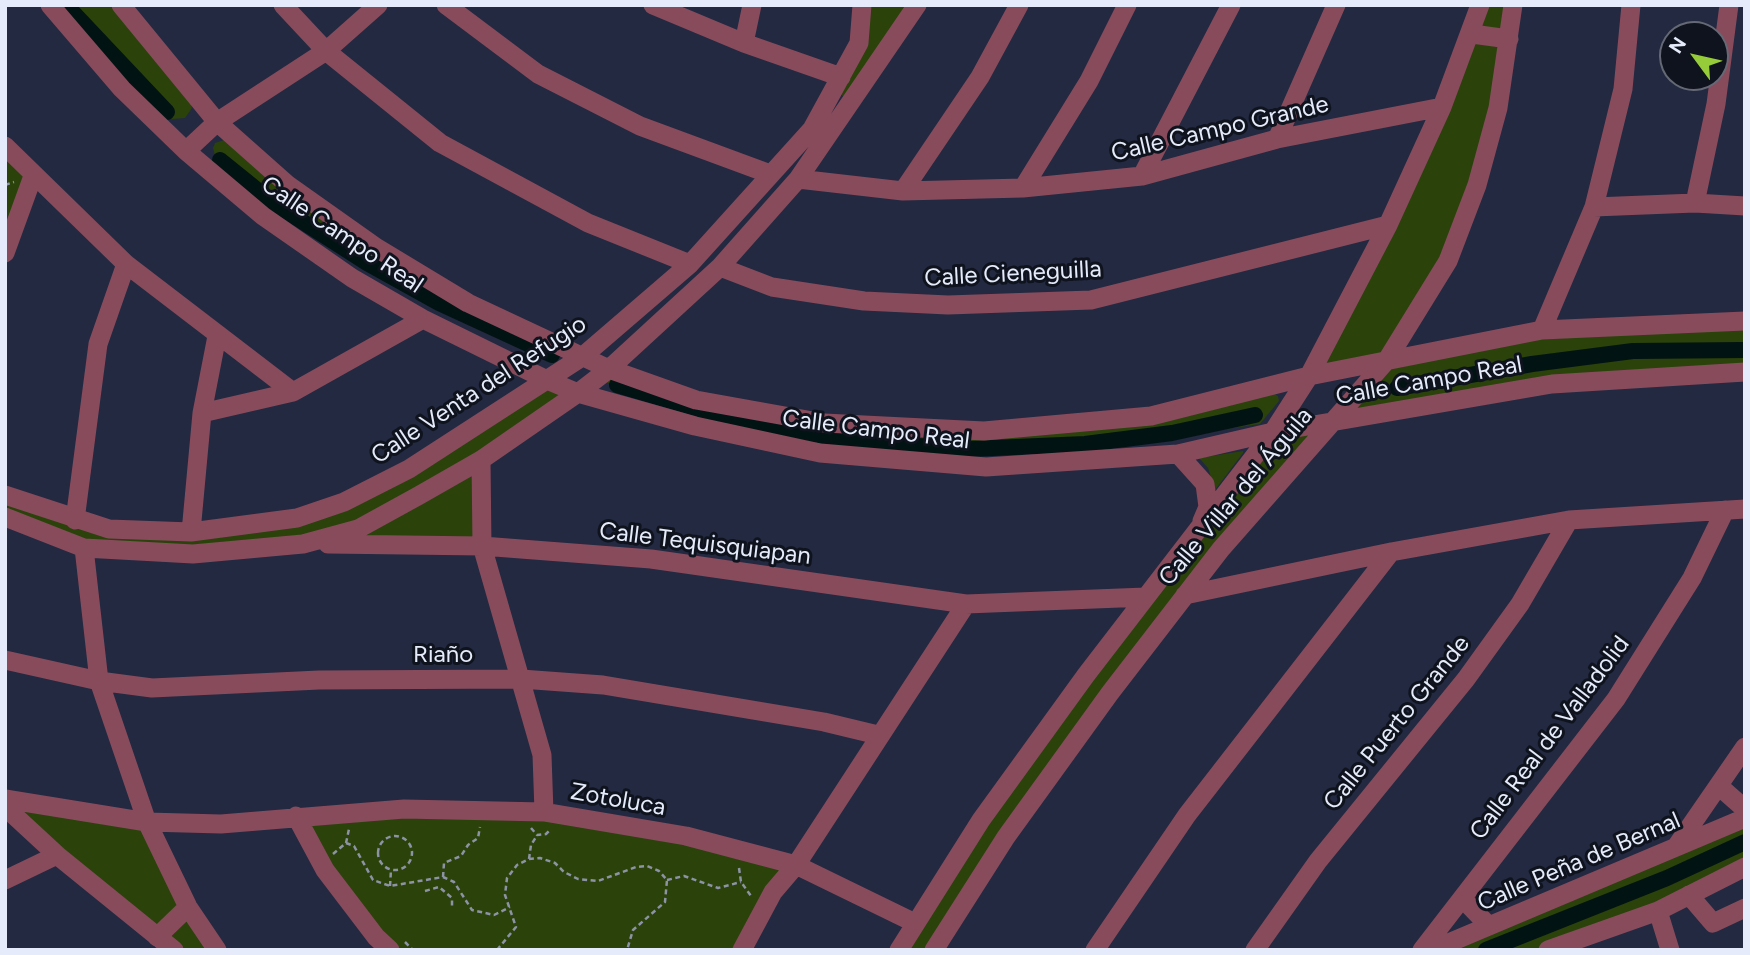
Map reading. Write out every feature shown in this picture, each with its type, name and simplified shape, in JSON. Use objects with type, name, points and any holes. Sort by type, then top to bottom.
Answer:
[{"type":"street","name":"Calle Campo Real","points":[[50,5],[122,89],[186,151],[274,223],[352,278],[423,319],[547,380],[578,393],[695,426],[820,453],[986,467],[1178,454],[1273,432],[1552,384],[1745,372]]},
{"type":"street","name":"Calle Campo Real","points":[[121,5],[217,122],[288,185],[377,248],[468,303],[609,369],[696,400],[824,423],[984,431],[1151,416],[1308,376],[1542,330],[1745,321]]},
{"type":"street","points":[[283,5],[326,51],[440,143],[588,223],[690,264]]},
{"type":"street","points":[[186,151],[217,122],[326,51],[378,5]]},
{"type":"street","points":[[446,5],[538,75],[640,126],[770,174]]},
{"type":"street","points":[[653,5],[744,43],[841,77]]},
{"type":"street","points":[[744,43],[752,5]]},
{"type":"street","name":"Calle Venta del Refugio","points":[[5,495],[109,529],[191,531],[298,518],[344,502],[409,470],[582,357],[690,264],[811,129],[859,43],[862,5]]},
{"type":"street","points":[[5,517],[84,548],[193,554],[303,544],[358,529],[481,460],[609,369],[720,267],[797,178],[917,5]]},
{"type":"street","points":[[903,191],[980,77],[1019,5]]},
{"type":"street","points":[[1023,188],[1090,81],[1126,5]]},
{"type":"street","points":[[1142,176],[1231,5]]},
{"type":"street","points":[[1278,139],[1336,5]]},
{"type":"street","name":"Calle Villar del Águila","points":[[899,950],[981,820],[1115,638],[1273,432],[1308,376],[1388,225],[1442,107],[1472,34],[1480,5]]},
{"type":"street","name":"Calle Villar del Águila","points":[[934,950],[1006,837],[1185,595],[1329,423],[1387,360],[1448,261],[1477,185],[1498,108],[1513,5]]},
{"type":"street","points":[[1542,330],[1594,207],[1623,89],[1631,5]]},
{"type":"street","points":[[1695,203],[1716,104],[1729,5]]},
{"type":"street","points":[[1472,34],[1509,39]]},
{"type":"street","name":"Calle Campo Grande","points":[[797,178],[903,191],[1023,188],[1142,176],[1278,139],[1442,107]]},
{"type":"street","points":[[5,146],[126,264],[292,392]]},
{"type":"street","points":[[5,253],[33,176]]},
{"type":"street","points":[[1594,207],[1695,203],[1745,206]]},
{"type":"street","name":"Calle Cieneguilla","points":[[720,267],[772,286],[864,301],[948,305],[1091,300],[1388,225]]},
{"type":"street","points":[[75,520],[98,344],[126,264]]},
{"type":"street","points":[[202,413],[292,392],[423,319]]},
{"type":"street","points":[[191,531],[202,413],[217,336]]},
{"type":"street","points":[[1178,454],[1205,484],[1208,507],[1198,530]]},
{"type":"street","points":[[481,460],[482,545],[542,755],[544,812]]},
{"type":"street","points":[[1185,595],[1391,552],[1569,520],[1745,509]]},
{"type":"street","name":"Calle Real de Valladolid","points":[[1422,950],[1616,699],[1692,578],[1725,510]]},
{"type":"street","points":[[298,518],[303,544]]},
{"type":"street","name":"Calle Puerto Grande","points":[[1255,950],[1318,861],[1474,668],[1520,604],[1569,520]]},
{"type":"street","name":"Calle Tequisquiapan","points":[[303,544],[482,545],[651,559],[966,604],[1100,601],[1146,597]]},
{"type":"street","points":[[84,548],[99,681],[147,822],[188,907],[217,950]]},
{"type":"street","points":[[1221,549],[1241,582]]},
{"type":"street","points":[[1095,950],[1187,815],[1391,552]]},
{"type":"street","points":[[1100,601],[1115,638]]},
{"type":"street","points":[[742,950],[766,904],[796,864],[966,604]]},
{"type":"street","name":"Riaño","points":[[5,660],[99,681],[152,688],[319,680],[521,679],[603,685],[824,722],[878,735]]},
{"type":"street","points":[[1674,850],[1720,787],[1745,747]]},
{"type":"street","points":[[1720,787],[1745,809]]},
{"type":"street","name":"Zotoluca","points":[[5,799],[147,822],[221,824],[404,809],[544,812],[686,836],[796,864],[915,923]]},
{"type":"street","points":[[5,807],[57,855],[174,950]]},
{"type":"street","points":[[296,816],[326,870],[376,937],[390,950]]},
{"type":"street","name":"Calle Peña de Bernal","points":[[1432,950],[1745,818]]},
{"type":"street","points":[[5,880],[57,855]]},
{"type":"street","points":[[1548,950],[1658,911],[1745,867]]},
{"type":"street","points":[[1689,895],[1713,923],[1745,908]]},
{"type":"street","points":[[1462,898],[1489,926]]},
{"type":"street","points":[[157,937],[188,907]]},
{"type":"street","points":[[1658,911],[1670,950]]},
{"type":"path","points":[[443,877],[444,863],[461,856],[468,845],[478,838],[480,824]]},
{"type":"path","points":[[333,854],[346,843],[349,826]]},
{"type":"path","points":[[529,859],[531,845],[537,835]]},
{"type":"path","points":[[397,836],[407,840],[412,849],[412,859],[406,867],[391,870],[380,862],[378,851],[387,838],[397,836]]},
{"type":"path","points":[[346,843],[354,846],[373,880],[390,886],[443,877],[454,882],[472,910],[494,915],[510,907]]},
{"type":"path","points":[[497,950],[516,927],[505,895],[507,878],[517,865],[529,859],[555,863],[564,872],[578,879],[598,881],[646,866],[659,871],[667,880],[665,902],[633,930],[626,950]]},
{"type":"path","points":[[750,866],[739,863],[741,883],[753,898],[766,904]]},
{"type":"path","points":[[390,886],[391,870]]},
{"type":"path","points":[[667,880],[684,877],[718,888],[741,883]]},
{"type":"path","points":[[422,880],[427,890],[439,887],[452,898],[452,906]]},
{"type":"path","points":[[452,898],[463,895]]},
{"type":"green space","points":[[64,5],[113,5],[189,95],[192,108],[185,118],[172,119],[161,111]]},
{"type":"green space","points":[[869,5],[907,5],[845,99],[841,94]]},
{"type":"green space","points":[[1480,5],[1513,5],[1477,185],[1387,360],[1542,330],[1745,321],[1745,372],[1642,376],[1329,423],[1386,361],[1309,376]]},
{"type":"green space","points":[[227,139],[314,212],[557,352],[556,356],[548,358],[456,315],[331,248],[271,206],[217,162],[213,148],[215,143]]},
{"type":"green space","points":[[5,154],[26,178],[5,233]]},
{"type":"green space","points":[[606,378],[936,433],[1271,392],[1278,396],[1279,401],[1260,424],[1072,452],[1009,454],[886,447],[753,424],[637,395],[606,382]]},
{"type":"green space","points":[[547,380],[578,393],[481,459],[482,546],[84,548],[5,517],[5,495],[75,520],[191,532],[345,502]]},
{"type":"green space","points":[[1329,423],[1221,549],[934,950],[899,950],[928,902],[1273,432]]},
{"type":"green space","points":[[1243,451],[1215,490],[1208,468],[1199,458]]},
{"type":"green space","points":[[5,807],[147,822],[217,950],[174,950]]},
{"type":"green space","points":[[544,812],[796,865],[742,950],[390,950],[296,816]]},
{"type":"green space","points":[[1745,818],[1745,867],[1548,950],[1432,950]]},
{"type":"waterway","points":[[66,5],[167,112]]},
{"type":"waterway","points":[[220,160],[272,202],[367,263],[439,303],[552,355]]},
{"type":"waterway","points":[[1397,388],[1532,364],[1633,351],[1745,350]]},
{"type":"waterway","points":[[617,385],[733,419],[806,433],[880,444],[970,449],[1085,444],[1172,433],[1255,415]]},
{"type":"waterway","points":[[1486,950],[1667,878],[1745,842]]}]
